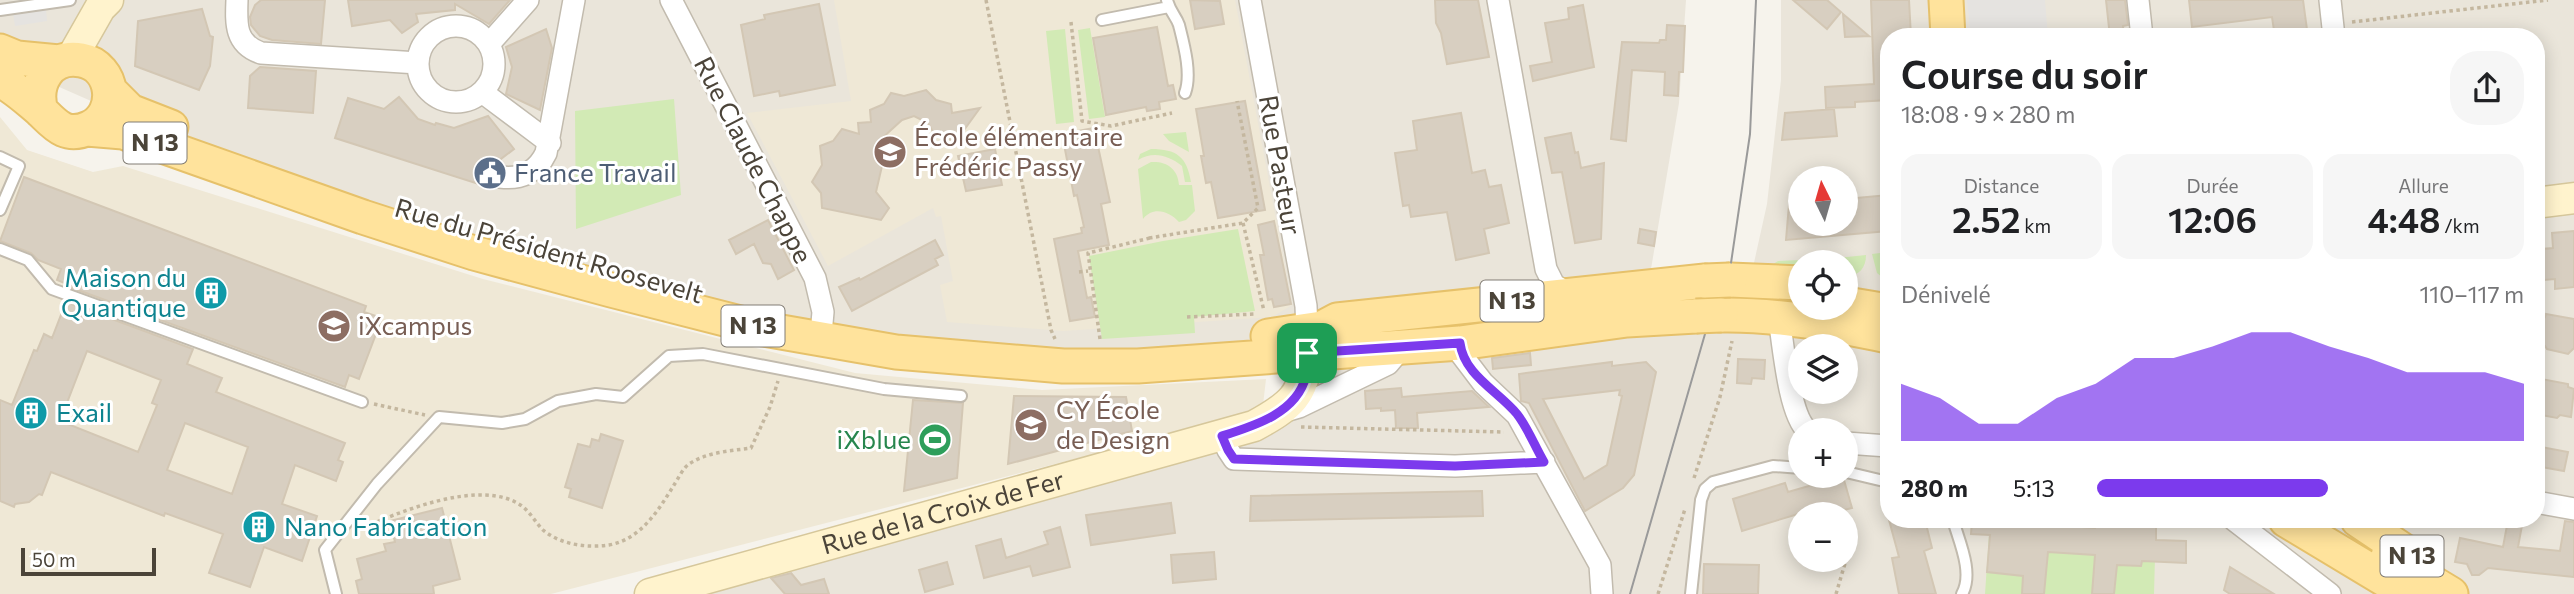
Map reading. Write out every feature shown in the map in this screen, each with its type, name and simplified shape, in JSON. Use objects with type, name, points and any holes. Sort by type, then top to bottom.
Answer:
[{"type":"main road","points":[[1946,0],[1948,28]]},
{"type":"main road","name":"Rue du Président Roosevelt","points":[[0,51],[17,58],[84,60],[95,66],[130,111],[225,149],[486,237],[667,287],[822,323],[968,342],[1059,348],[1312,337],[1404,345],[1460,343],[1627,320],[1788,285]]},
{"type":"main road","points":[[41,111],[38,88],[42,77],[65,60]]},
{"type":"main road","name":"Rue du Président Roosevelt","points":[[0,80],[41,111],[56,127],[76,131],[87,129],[123,132],[363,217],[474,253],[611,290],[778,331],[896,352],[1063,366],[1138,366],[1312,337],[1337,320],[1570,294],[1717,302]]},
{"type":"main road","points":[[87,129],[105,114],[110,103],[107,83]]},
{"type":"main road","points":[[1858,289],[1880,293]]},
{"type":"main road","points":[[1312,337],[1624,301],[1717,302],[1788,307]]},
{"type":"main road","points":[[1404,345],[1530,326],[1607,310],[1717,302]]},
{"type":"main road","points":[[1858,306],[1880,310]]},
{"type":"main road","points":[[1858,316],[1880,320]]},
{"type":"main road","points":[[1821,320],[1832,325],[1880,334]]},
{"type":"main road","name":"N 13","points":[[2299,528],[2409,594]]},
{"type":"main road","points":[[2322,528],[2425,594]]},
{"type":"main road","points":[[2342,528],[2451,594]]},
{"type":"main road","name":"N 13","points":[[2370,528],[2452,583],[2462,594]]},
{"type":"street","points":[[237,0],[236,24],[240,37],[250,48],[261,53],[418,63]]},
{"type":"street","points":[[489,44],[528,0]]},
{"type":"street","points":[[500,177],[522,177],[533,171],[542,161],[550,143],[574,0]]},
{"type":"street","name":"Rue Claude Chappe","points":[[671,0],[815,278],[823,312],[822,323]]},
{"type":"street","name":"Rue Pasteur","points":[[1250,0],[1312,337]]},
{"type":"street","points":[[1498,0],[1546,269],[1554,285],[1570,294]]},
{"type":"street","points":[[2138,0],[2141,28]]},
{"type":"street","points":[[2330,0],[2334,28]]},
{"type":"street","points":[[65,60],[100,9]]},
{"type":"street","points":[[100,9],[96,53],[107,83]]},
{"type":"street","points":[[446,27],[471,29],[489,44],[495,66],[492,77],[482,92],[472,99],[461,102],[439,99],[423,83],[418,63],[419,53],[426,40],[446,27]]},
{"type":"street","points":[[482,92],[550,143]]},
{"type":"street","points":[[2545,202],[2574,198]]},
{"type":"street","points":[[1793,320],[1795,409],[1799,418]]},
{"type":"street","name":"Rue de la Croix de Fer","points":[[1288,421],[1290,403],[1306,376],[1312,337]]},
{"type":"street","points":[[1460,343],[1461,354],[1483,383],[1522,424],[1544,462],[1600,565],[1602,594]]},
{"type":"street","name":"Rue de la Croix de Fer","points":[[650,594],[1254,426],[1288,421],[1299,407],[1388,364],[1404,345]]},
{"type":"street","points":[[1222,436],[1234,459],[1455,466],[1544,462]]},
{"type":"street","points":[[1858,444],[1880,445]]},
{"type":"street","points":[[2545,504],[2574,509]]},
{"type":"street","points":[[2244,528],[2330,594]]},
{"type":"lane","points":[[0,10],[70,0]]},
{"type":"lane","points":[[1102,20],[1168,3],[1170,14],[1178,21],[1189,83],[1185,93]]},
{"type":"lane","points":[[0,157],[19,166],[0,210]]},
{"type":"lane","points":[[0,249],[28,260],[51,289],[362,402]]},
{"type":"lane","points":[[336,594],[321,548],[439,417],[502,422],[525,419],[558,401],[596,394],[623,397],[669,356],[703,354],[884,389],[961,396]]},
{"type":"lane","points":[[1691,594],[1701,500],[1705,489],[1713,482],[1773,466],[1788,467]]},
{"type":"lane","points":[[1858,475],[1880,480]]},
{"type":"lane","points":[[1955,528],[1967,585],[1962,594]]},
{"type":"path","points":[[986,0],[1051,330],[1059,348]]},
{"type":"path","points":[[2348,28],[2548,0]]},
{"type":"path","points":[[1071,23],[1082,121],[1111,126],[1172,113]]},
{"type":"path","points":[[1100,339],[1088,271],[1088,253],[1149,238],[1243,223],[1258,208],[1237,101]]},
{"type":"path","points":[[1187,317],[1264,313],[1243,223]]},
{"type":"path","points":[[1079,272],[1088,271]]},
{"type":"path","points":[[1085,288],[1091,285]]},
{"type":"path","points":[[1690,490],[1720,397],[1717,302]]},
{"type":"path","points":[[356,531],[393,515],[451,498],[495,495],[522,506],[544,531],[572,545],[610,545],[639,532],[664,501],[687,464],[715,453],[751,448],[770,407],[782,369]]},
{"type":"path","points":[[362,402],[439,417]]},
{"type":"path","points":[[1288,421],[1522,424]]},
{"type":"path","points":[[1658,594],[1686,503]]},
{"type":"path","points":[[1836,594],[1842,572]]},
{"type":"shaded area","points":[[0,0],[1686,0],[1679,103],[1651,269],[1648,326],[1742,317],[1767,204],[1781,80],[1781,0],[2574,0],[2574,594],[649,594],[1318,402],[1315,365],[990,353],[818,331],[604,282],[164,133],[0,61]]},
{"type":"shaded area","points":[[834,0],[1235,0],[1292,305],[1272,317],[1063,331],[947,322],[940,285],[953,281],[941,216],[936,217],[933,208],[828,266],[747,113],[851,101]]},
{"type":"shaded area","points":[[1967,0],[2045,0],[2047,28],[1970,28]]},
{"type":"shaded area","points":[[46,10],[47,21],[15,26],[13,14]]},
{"type":"shaded area","name":"iXcampus","points":[[0,117],[27,150],[93,172],[123,166],[483,279],[855,373],[1042,390],[1266,379],[1263,405],[1218,422],[551,594],[0,594]]},
{"type":"green space","points":[[1090,28],[1105,117],[1089,119],[1078,30]]},
{"type":"green space","points":[[1065,29],[1074,122],[1056,124],[1046,31]]},
{"type":"green space","points":[[674,99],[681,195],[576,229],[575,111]]},
{"type":"green space","points":[[1186,132],[1189,152],[1169,141],[1163,134]]},
{"type":"green space","points":[[1151,149],[1168,151],[1179,156],[1187,166],[1191,182],[1185,182],[1182,166],[1171,159],[1155,155],[1138,160],[1140,154]]},
{"type":"green space","points":[[1151,162],[1171,167],[1179,185],[1192,185],[1195,211],[1186,220],[1179,222],[1161,211],[1151,212],[1143,219],[1138,169]]},
{"type":"green space","points":[[1238,229],[1255,311],[1194,317],[1195,333],[1102,339],[1089,256]]},
{"type":"green space","points":[[1880,253],[1880,275],[1877,273],[1872,254]]},
{"type":"green space","points":[[1866,255],[1865,264],[1858,272],[1858,256]]},
{"type":"green space","points":[[1778,261],[1788,261],[1788,270],[1767,268]]},
{"type":"green space","points":[[1989,528],[2156,528],[2154,594],[1985,594]]},
{"type":"building","points":[[261,0],[325,0],[321,44],[272,40],[260,36],[251,25],[250,17],[255,5]]},
{"type":"building","points":[[348,0],[510,0],[489,24],[455,4],[455,10],[416,14],[418,22],[402,33],[390,20],[352,26]]},
{"type":"building","points":[[1190,0],[1220,1],[1224,24],[1195,29]]},
{"type":"building","points":[[1435,0],[1478,0],[1489,57],[1447,64],[1441,33],[1436,23]]},
{"type":"building","points":[[1793,0],[1827,0],[1841,12],[1827,29]]},
{"type":"building","points":[[1871,0],[1909,0],[1911,28],[1880,28],[1880,100],[1855,102],[1855,107],[1826,108],[1825,87],[1874,84]]},
{"type":"building","points":[[2106,0],[2125,0],[2128,25],[2123,28],[2109,28]]},
{"type":"building","points":[[2189,0],[2303,0],[2307,28],[2274,28],[2272,17],[2192,27]]},
{"type":"building","points":[[819,4],[835,85],[780,96],[779,91],[754,96],[741,25],[765,19],[764,15]]},
{"type":"building","points":[[1583,5],[1594,67],[1533,81],[1530,66],[1552,62],[1545,23],[1569,19],[1568,8]]},
{"type":"building","points":[[202,9],[210,36],[213,37],[210,66],[199,90],[135,66],[138,21]]},
{"type":"building","points":[[1843,14],[1869,36],[1845,37]]},
{"type":"building","points":[[1667,25],[1685,26],[1683,72],[1679,72],[1678,96],[1664,95],[1665,72],[1632,70],[1626,141],[1611,139],[1622,42],[1659,43],[1660,40],[1666,40]]},
{"type":"building","points":[[1157,27],[1168,86],[1173,85],[1176,99],[1159,102],[1160,109],[1147,111],[1146,107],[1106,115],[1093,38]]},
{"type":"building","points":[[546,29],[552,48],[540,110],[506,94],[512,67],[506,47]]},
{"type":"building","points":[[260,67],[316,71],[313,113],[248,108],[250,76]]},
{"type":"building","points":[[926,90],[936,100],[951,104],[952,113],[980,108],[956,141],[940,137],[940,131],[933,132],[928,123],[914,116],[902,120],[880,140],[900,145],[901,159],[882,166],[876,192],[889,208],[881,220],[822,208],[821,193],[812,182],[822,165],[820,146],[833,141],[842,129],[859,134],[858,123],[871,122],[870,110],[884,104],[891,93],[904,96]]},
{"type":"building","points":[[399,97],[418,119],[435,125],[436,123],[454,128],[488,116],[514,149],[489,170],[487,177],[491,188],[335,138],[348,98],[384,109]]},
{"type":"building","points":[[1245,101],[1265,210],[1218,218],[1211,182],[1206,183],[1196,109]]},
{"type":"building","points":[[1834,109],[1837,136],[1782,140],[1785,113]]},
{"type":"building","points":[[1461,113],[1472,173],[1485,170],[1489,187],[1501,185],[1509,223],[1484,229],[1489,253],[1456,260],[1447,212],[1411,217],[1409,205],[1403,206],[1395,153],[1417,150],[1413,121]]},
{"type":"building","points":[[1094,128],[1110,202],[1101,204],[1109,245],[1078,251],[1087,298],[1091,297],[1095,317],[1070,321],[1054,239],[1082,233],[1081,228],[1084,227],[1077,195],[1074,196],[1062,134]]},
{"type":"building","points":[[1571,133],[1581,168],[1604,163],[1601,239],[1575,243],[1562,172],[1552,173],[1545,138]]},
{"type":"building","points":[[995,149],[1002,185],[966,191],[958,156]]},
{"type":"building","name":"Maison du Quantique","points":[[24,177],[366,306],[364,312],[382,318],[359,379],[349,375],[345,387],[72,288],[57,280],[61,269],[0,241]]},
{"type":"building","points":[[1880,196],[1880,232],[1858,234],[1858,198]]},
{"type":"building","points":[[1788,216],[1788,236],[1831,236],[1786,240]]},
{"type":"building","points":[[768,220],[794,270],[778,279],[771,264],[763,263],[754,244],[736,254],[729,240]]},
{"type":"building","points":[[1274,221],[1291,304],[1274,307],[1272,299],[1268,300],[1258,225]]},
{"type":"building","points":[[1640,229],[1656,232],[1654,246],[1638,243]]},
{"type":"building","points":[[2574,231],[2574,287],[2555,289],[2555,279],[2545,280],[2545,249],[2553,248],[2552,233]]},
{"type":"building","points":[[935,240],[943,255],[935,259],[938,265],[852,311],[839,287],[859,278],[860,280]]},
{"type":"building","points":[[66,302],[193,349],[187,364],[222,378],[216,392],[345,443],[338,460],[343,462],[336,481],[295,465],[282,504],[317,516],[302,561],[264,547],[250,587],[209,573],[223,534],[165,513],[164,516],[51,472],[42,495],[39,494],[29,502],[15,504],[14,507],[0,501],[0,400],[12,405],[34,350],[37,351],[44,334],[52,338]],"holes":[[[87,351],[161,380],[152,403],[157,405],[138,452],[60,421]],[[185,423],[248,447],[232,494],[167,470]]]},
{"type":"building","points":[[2546,314],[2574,319],[2574,348],[2568,354],[2547,349],[2545,346]]},
{"type":"building","points":[[1530,353],[1531,365],[1493,369],[1492,358]]},
{"type":"building","points":[[1738,359],[1765,360],[1764,379],[1752,378],[1751,384],[1737,383]]},
{"type":"building","points":[[1612,362],[1612,366],[1646,362],[1656,372],[1634,475],[1623,488],[1585,511],[1529,403],[1521,401],[1519,374]],"holes":[[[1620,390],[1619,395],[1622,396],[1607,465],[1584,479],[1543,399]]]},
{"type":"building","points":[[2545,380],[2568,384],[2568,387],[2574,389],[2571,417],[2560,415],[2557,418],[2545,416]]},
{"type":"building","points":[[1401,388],[1402,397],[1472,391],[1489,407],[1417,413],[1418,428],[1396,428],[1395,410],[1366,409],[1365,391]]},
{"type":"building","points":[[1014,396],[1126,397],[1132,431],[1008,464]]},
{"type":"building","name":"iXblue","points":[[913,400],[963,403],[957,478],[904,491]]},
{"type":"building","points":[[601,434],[623,441],[602,508],[569,497],[571,489],[565,487],[578,444],[590,447],[592,439],[599,441]]},
{"type":"building","points":[[2545,448],[2568,452],[2564,471],[2545,468]]},
{"type":"building","points":[[1785,483],[1788,492],[1802,488],[1846,488],[1850,502],[1788,502],[1788,517],[1742,531],[1733,499]]},
{"type":"building","points":[[1482,491],[1483,516],[1250,521],[1251,496]]},
{"type":"building","points":[[1171,503],[1175,533],[1091,545],[1086,515]]},
{"type":"building","points":[[442,508],[460,579],[433,586],[434,594],[359,594],[356,581],[362,579],[357,559],[386,551],[384,544],[395,542],[390,521]]},
{"type":"building","points":[[2565,521],[2574,522],[2574,577],[2488,568],[2479,575],[2472,575],[2467,564],[2455,562],[2460,538],[2503,547],[2507,528],[2522,528],[2518,547],[2560,551]]},
{"type":"building","points":[[1060,527],[1070,567],[1033,576],[1030,566],[984,578],[976,546],[1001,539],[1006,558],[1048,544],[1044,532]]},
{"type":"building","points":[[1891,528],[1927,528],[1932,548],[1924,551],[1936,594],[1899,594],[1892,558],[1899,557]]},
{"type":"building","points":[[1971,528],[2156,528],[2156,540],[2186,541],[2186,563],[2142,561],[2141,566],[2117,565],[2114,594],[2092,594],[2095,555],[2048,552],[2044,594],[2022,594],[2023,576],[1987,572],[1990,535],[1971,534]]},
{"type":"building","points":[[1214,552],[1216,579],[1173,583],[1171,555]]},
{"type":"building","points":[[947,562],[953,584],[925,592],[919,570]]},
{"type":"building","points":[[1704,564],[1759,565],[1758,594],[1703,594]]},
{"type":"building","points":[[2230,567],[2274,594],[2230,594],[2224,590]]},
{"type":"building","points":[[791,573],[801,585],[824,579],[829,594],[785,594],[771,578]]},
{"type":"tram line","points":[[1731,263],[1750,134],[1756,0]]},
{"type":"tram line","points":[[1630,594],[1705,334]]},
{"type":"place","name":"École élémentaire Frédéric Passy","points":[[890,152]]},
{"type":"place","name":"France Travail","points":[[490,173]]},
{"type":"place","name":"Maison du Quantique","points":[[211,293]]},
{"type":"place","name":"iXcampus","points":[[334,326]]},
{"type":"place","name":"Exail","points":[[31,413]]},
{"type":"place","name":"CY École de Design","points":[[1031,425]]},
{"type":"place","name":"iXblue","points":[[935,440]]},
{"type":"place","name":"Nano Fabrication","points":[[259,527]]},
{"type":"route","points":[[1460,343],[1461,354],[1483,383],[1517,415],[1544,462],[1455,466],[1234,459],[1222,436],[1254,426],[1290,403],[1306,376],[1307,353],[1460,343]]}]
